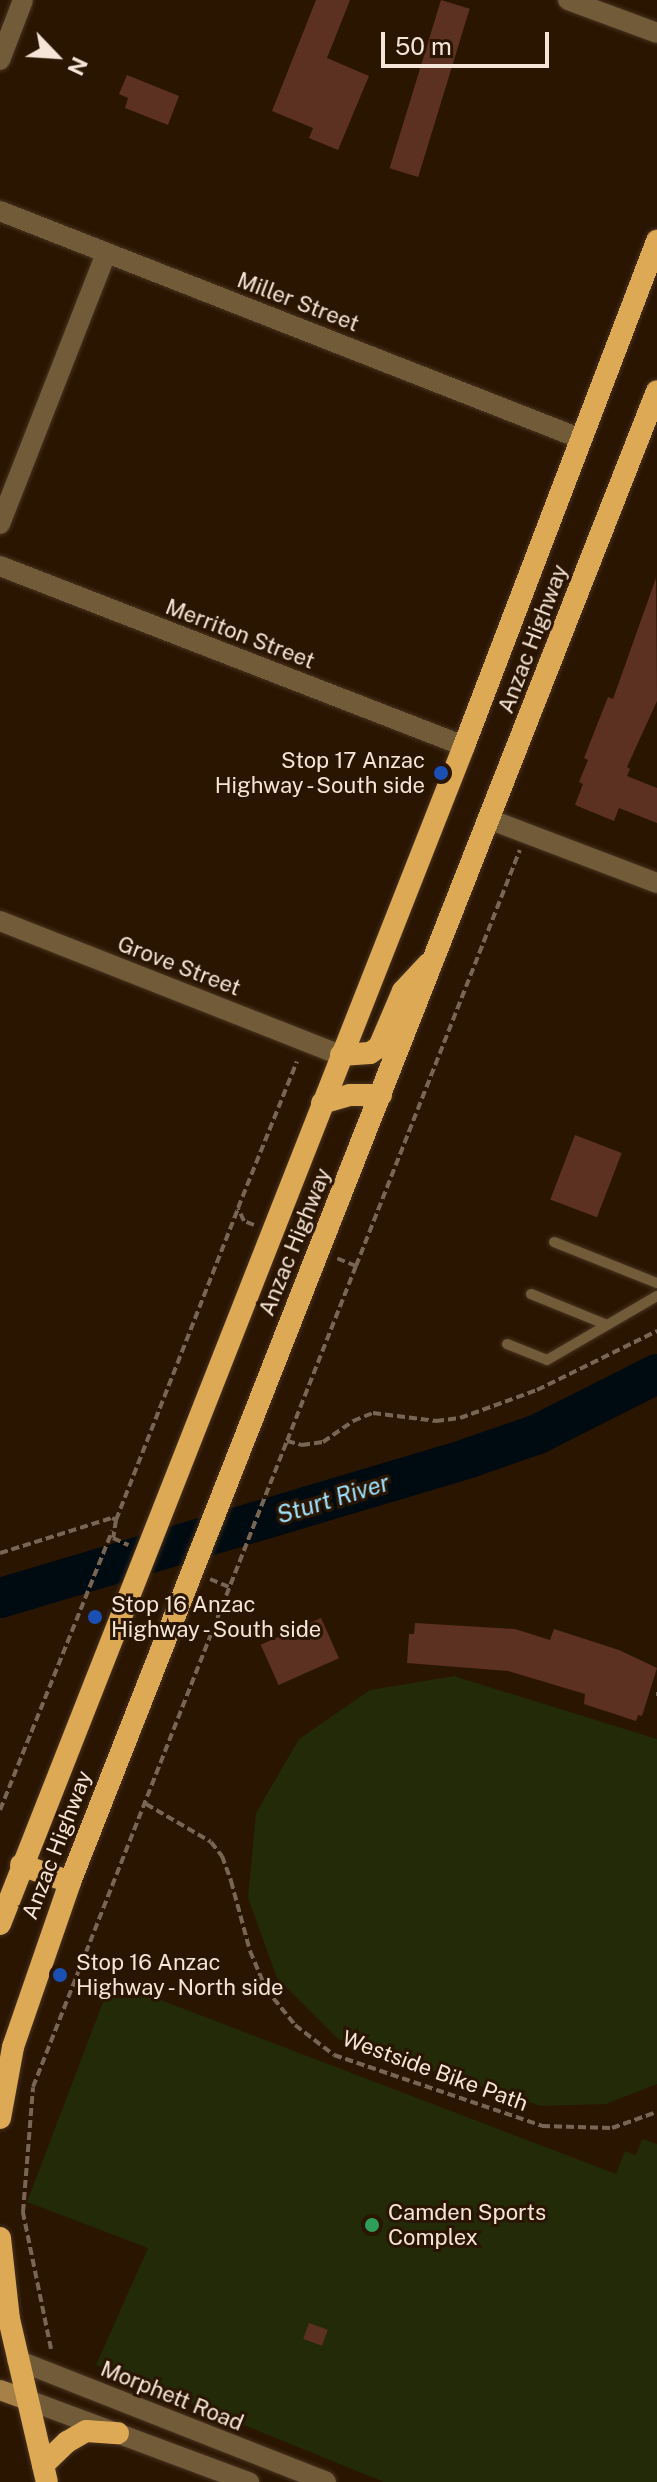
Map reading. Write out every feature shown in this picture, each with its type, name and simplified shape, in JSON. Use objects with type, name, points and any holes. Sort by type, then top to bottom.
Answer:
[{"type":"highway","name":"Anzac Highway","points":[[0,1924],[464,746],[579,438],[657,241]]},
{"type":"highway","points":[[637,291],[657,276]]},
{"type":"highway","name":"Anzac Highway","points":[[0,2118],[13,2047],[70,1882],[381,1095],[650,429],[657,391]]},
{"type":"highway","points":[[341,1055],[370,1053],[379,1047],[403,991],[437,955]]},
{"type":"highway","points":[[322,1103],[350,1095],[381,1095]]},
{"type":"highway","points":[[21,1865],[70,1882]]},
{"type":"highway","points":[[0,2238],[9,2357],[28,2400],[45,2474]]},
{"type":"highway","points":[[45,2474],[67,2442],[86,2431],[118,2433]]},
{"type":"main road","points":[[0,2390],[28,2400]]},
{"type":"street","points":[[0,60],[23,0]]},
{"type":"street","points":[[568,0],[657,33]]},
{"type":"street","name":"Miller Street","points":[[0,211],[579,438]]},
{"type":"street","points":[[0,524],[106,253]]},
{"type":"street","name":"Merriton Street","points":[[0,566],[464,746]]},
{"type":"street","points":[[491,820],[657,883]]},
{"type":"street","name":"Grove Street","points":[[0,921],[341,1055]]},
{"type":"street","name":"Morphett Road","points":[[9,2357],[326,2482]]},
{"type":"street","points":[[28,2400],[249,2482]]},
{"type":"lane","points":[[554,1242],[657,1283]]},
{"type":"lane","points":[[531,1294],[607,1325]]},
{"type":"lane","points":[[507,1344],[547,1360],[657,1296]]},
{"type":"path","points":[[51,2349],[23,2212],[33,2087],[146,1804],[145,1796],[182,1711],[523,844]]},
{"type":"path","points":[[0,1810],[299,1055]]},
{"type":"path","points":[[238,1208],[244,1221],[271,1232]]},
{"type":"path","points":[[319,1251],[356,1266]]},
{"type":"path","points":[[287,1441],[302,1445],[323,1442],[353,1421],[373,1413],[436,1421],[460,1418],[537,1390],[657,1331]]},
{"type":"path","points":[[0,1553],[112,1518],[116,1520]]},
{"type":"path","points":[[111,1533],[113,1538],[122,1542]]},
{"type":"path","points":[[214,1581],[230,1585]]},
{"type":"path","name":"Westside Bike Path","points":[[146,1804],[211,1842],[227,1869],[250,1951],[266,1989],[295,2025],[334,2055],[542,2126],[612,2128],[657,2112]]},
{"type":"green space","points":[[454,1676],[657,1739],[657,2084],[606,2104],[541,2106],[338,2039],[277,1978],[248,1898],[256,1813],[299,1739],[370,1690]]},
{"type":"green space","name":"Camden Sports Complex","points":[[111,1981],[616,2174],[625,2151],[636,2155],[642,2139],[657,2144],[657,2482],[384,2482],[96,2365],[148,2248],[27,2202]]},
{"type":"building","points":[[316,0],[350,0],[327,58],[369,76],[338,150],[309,138],[313,128],[272,111]]},
{"type":"building","points":[[441,0],[470,9],[418,177],[390,168]]},
{"type":"building","points":[[127,75],[179,96],[168,125],[125,108],[128,98],[119,94]]},
{"type":"building","points":[[656,578],[657,701],[627,767],[630,769],[627,776],[657,788],[657,823],[619,808],[614,821],[575,805],[583,784],[579,782],[588,760],[584,758],[608,697],[613,699]]},
{"type":"building","points":[[575,1135],[622,1153],[597,1217],[550,1199]]},
{"type":"building","points":[[321,1618],[339,1658],[279,1685],[261,1645]]},
{"type":"building","points":[[415,1623],[515,1629],[550,1640],[554,1629],[619,1650],[657,1668],[642,1716],[638,1715],[636,1721],[584,1704],[585,1694],[508,1671],[407,1663],[409,1634],[414,1634]]},
{"type":"building","points":[[309,2323],[328,2330],[322,2346],[303,2339]]},
{"type":"waterway","name":"Sturt River","points":[[0,1598],[469,1458],[538,1434],[657,1374]]},
{"type":"place","name":"Stop 17 Anzac Highway - South side","points":[[441,773]]},
{"type":"place","name":"Stop 16 Anzac Highway - South side","points":[[95,1617]]},
{"type":"place","name":"Stop 16 Anzac Highway - North side","points":[[60,1975]]},
{"type":"place","name":"Camden Sports Complex","points":[[372,2225]]}]
